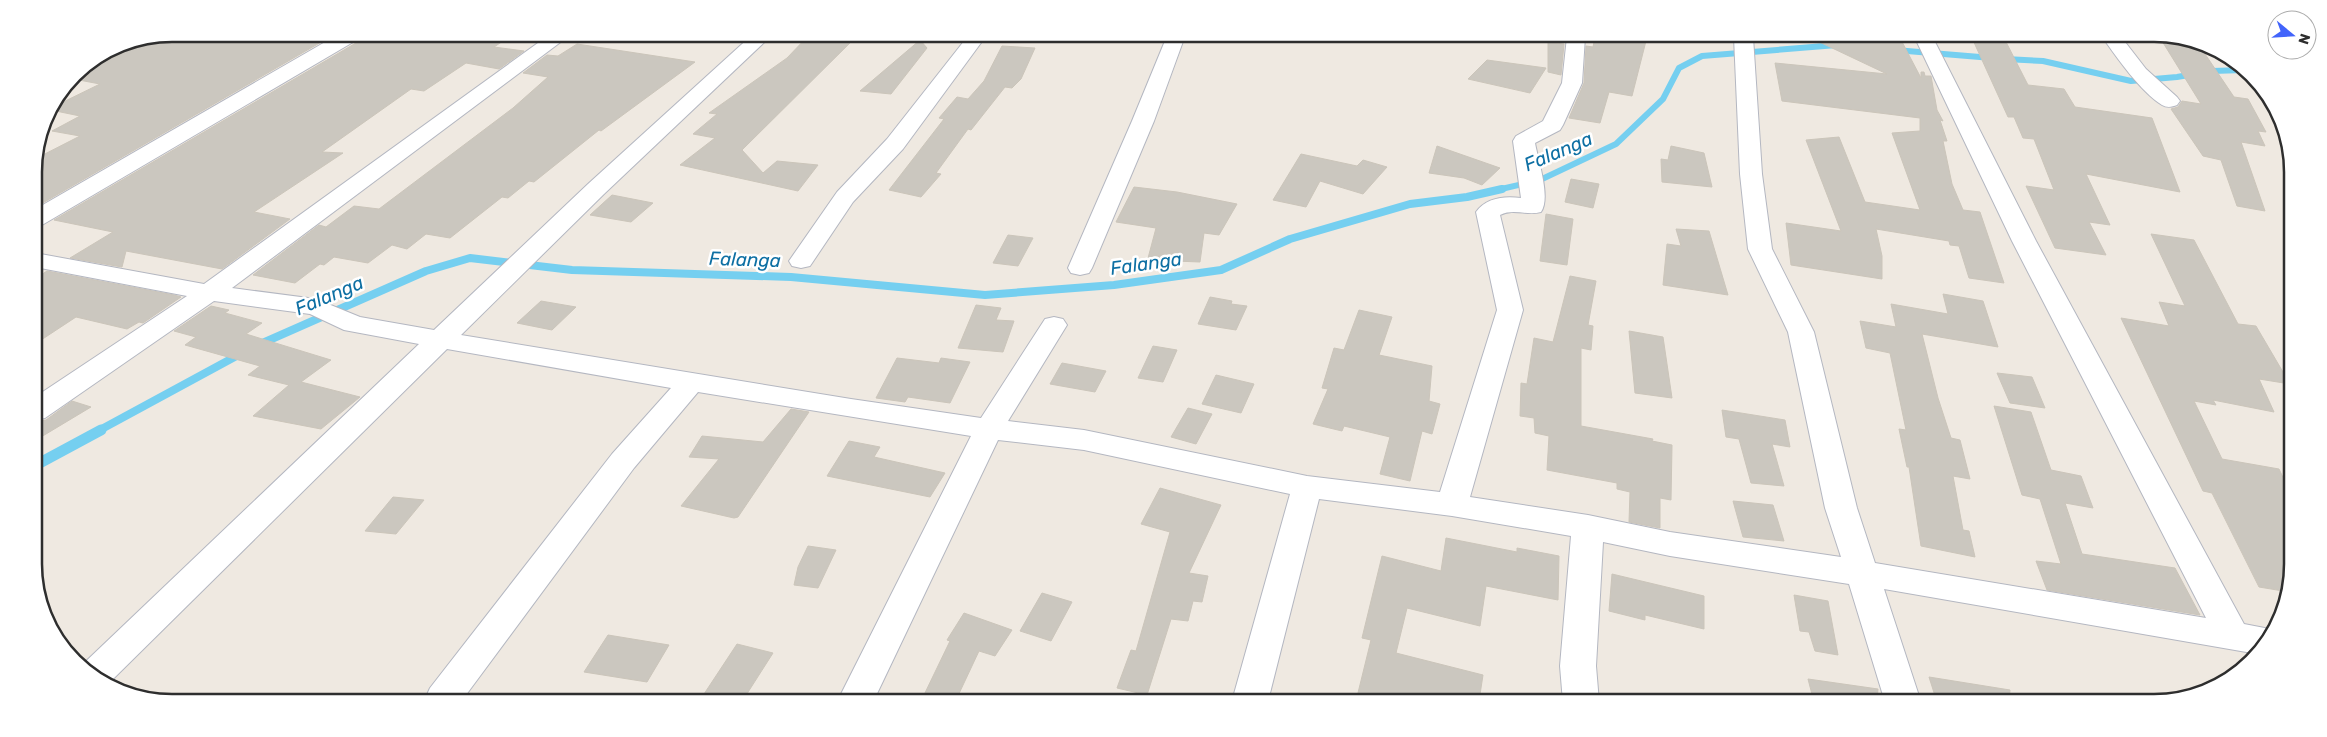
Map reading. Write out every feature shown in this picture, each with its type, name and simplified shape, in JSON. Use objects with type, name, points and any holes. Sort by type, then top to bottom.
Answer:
[{"type":"street","points":[[1080,268],[1143,121],[1173,42]]},
{"type":"street","points":[[1452,505],[1510,310],[1488,212],[1505,203],[1533,207],[1524,140],[1552,125],[1572,83],[1576,42]]},
{"type":"street","points":[[2115,42],[2139,73],[2170,101]]},
{"type":"street","points":[[43,215],[338,43]]},
{"type":"street","points":[[42,407],[209,294],[550,43]]},
{"type":"street","points":[[98,671],[442,340],[596,188],[755,43]]},
{"type":"street","points":[[801,261],[846,197],[895,144],[973,43]]},
{"type":"street","points":[[1744,47],[1751,174],[1760,249],[1801,332],[1841,508],[1900,694]]},
{"type":"street","points":[[1928,48],[2024,241],[2232,634]]},
{"type":"street","points":[[43,262],[209,294],[316,307],[353,324],[442,340],[852,409],[989,429],[1084,440],[1307,487],[1452,505],[1588,527],[1670,544],[1861,573],[2260,640]]},
{"type":"street","points":[[859,694],[989,429],[1054,326]]},
{"type":"street","points":[[447,694],[623,461],[692,381]]},
{"type":"street","points":[[1252,694],[1307,487]]},
{"type":"street","points":[[1580,694],[1578,666],[1588,527]]},
{"type":"building","points":[[1548,42],[1564,44],[1561,75],[1548,72]]},
{"type":"building","points":[[1594,42],[1646,42],[1632,96],[1609,92],[1600,123],[1569,118],[1584,83],[1586,46],[1593,47]]},
{"type":"building","points":[[1820,42],[1902,42],[1921,78],[1921,72],[1924,72],[1925,76],[1931,76],[1937,110],[1943,121],[1940,120],[1947,141],[1943,141],[1952,184],[1963,210],[1980,212],[2004,283],[1969,278],[1959,246],[1950,245],[1949,241],[1876,229],[1882,256],[1882,279],[1791,265],[1786,223],[1841,231],[1806,140],[1839,137],[1865,202],[1920,210],[1892,133],[1920,131],[1920,118],[1782,101],[1775,63],[1887,74]]},
{"type":"building","points":[[1974,42],[2006,42],[2028,85],[2064,89],[2075,107],[2152,118],[2180,192],[2086,174],[2110,225],[2089,222],[2106,255],[2055,248],[2026,186],[2054,190],[2034,139],[2023,138],[2014,117],[2008,117]]},
{"type":"building","points":[[164,43],[320,43],[43,203],[44,154],[80,136],[52,131],[80,116],[58,111],[63,102],[100,84],[82,80],[100,64],[131,49]]},
{"type":"building","points":[[356,43],[500,43],[494,47],[524,51],[499,69],[466,63],[424,91],[411,89],[322,152],[343,153],[254,212],[290,219],[222,269],[126,251],[122,267],[70,258],[113,232],[54,220]]},
{"type":"building","points":[[802,43],[850,43],[742,150],[763,173],[777,161],[818,165],[798,191],[680,165],[715,138],[693,134],[717,114],[709,113],[787,58]]},
{"type":"building","points":[[917,43],[922,43],[927,48],[891,94],[860,91]]},
{"type":"building","points":[[2163,43],[2204,52],[2234,97],[2248,99],[2266,132],[2258,131],[2265,146],[2241,142],[2265,211],[2237,206],[2221,160],[2203,156],[2171,109],[2178,107],[2182,101],[2201,104]]},
{"type":"building","points":[[577,44],[695,62],[601,131],[599,130],[534,182],[529,181],[508,198],[502,197],[450,238],[426,234],[407,249],[392,245],[368,263],[334,257],[324,265],[320,264],[295,283],[253,275],[319,225],[326,227],[354,206],[379,209],[513,108],[548,77],[523,73],[547,55],[558,56]]},
{"type":"building","points":[[1002,46],[1035,48],[1021,79],[1012,88],[1005,87],[971,130],[968,129],[936,173],[941,174],[921,197],[889,190],[944,119],[939,118],[957,97],[968,99],[984,81]]},
{"type":"building","points":[[1487,60],[1546,68],[1530,93],[1468,79]]},
{"type":"building","points":[[1437,146],[1500,168],[1482,185],[1464,178],[1429,173]]},
{"type":"building","points":[[1671,146],[1704,153],[1712,187],[1662,182],[1661,159],[1668,160]]},
{"type":"building","points":[[1301,154],[1357,166],[1363,160],[1387,167],[1363,194],[1320,181],[1306,207],[1273,200]]},
{"type":"building","points":[[1571,179],[1599,184],[1593,208],[1565,202]]},
{"type":"building","points":[[1134,187],[1177,192],[1237,204],[1219,235],[1204,233],[1200,262],[1175,261],[1174,264],[1147,262],[1156,228],[1116,222]]},
{"type":"building","points":[[612,195],[653,203],[631,222],[590,215]]},
{"type":"building","points":[[1546,214],[1573,219],[1567,265],[1540,261]]},
{"type":"building","points":[[1676,229],[1709,231],[1728,295],[1663,285],[1667,244],[1681,246]]},
{"type":"building","points":[[2151,234],[2194,240],[2238,324],[2256,326],[2284,374],[2284,383],[2259,379],[2274,412],[2213,400],[2216,405],[2194,401],[2222,459],[2279,469],[2284,480],[2284,564],[2281,591],[2259,587],[2212,493],[2203,491],[2121,318],[2169,326],[2159,302],[2185,306]]},
{"type":"building","points":[[1008,235],[1033,238],[1018,266],[993,263]]},
{"type":"building","points":[[47,271],[181,297],[143,323],[139,322],[127,329],[76,317],[43,339],[43,274]]},
{"type":"building","points":[[1570,276],[1596,281],[1588,325],[1593,326],[1591,350],[1581,348],[1581,426],[1653,439],[1652,441],[1672,445],[1671,500],[1660,498],[1660,528],[1629,522],[1630,492],[1617,489],[1617,483],[1547,470],[1549,436],[1535,433],[1534,418],[1520,416],[1521,383],[1527,384],[1534,338],[1553,342]]},
{"type":"building","points":[[1943,294],[1983,301],[1998,347],[1922,334],[1938,398],[1951,438],[1960,440],[1970,479],[1953,476],[1963,530],[1969,531],[1975,557],[1921,546],[1909,467],[1907,467],[1899,429],[1906,430],[1890,353],[1866,348],[1860,321],[1896,327],[1891,304],[1948,314]]},
{"type":"building","points":[[1210,297],[1232,301],[1231,304],[1247,306],[1236,330],[1198,324]]},
{"type":"building","points":[[541,301],[576,307],[552,330],[517,323]]},
{"type":"building","points":[[976,305],[1001,308],[996,320],[1014,321],[1003,352],[958,348]]},
{"type":"building","points":[[211,306],[229,310],[225,313],[262,323],[246,334],[331,360],[301,382],[360,397],[321,429],[253,416],[289,385],[248,375],[260,366],[185,345],[196,337],[174,331]]},
{"type":"building","points":[[1359,310],[1392,317],[1379,355],[1432,366],[1429,401],[1440,404],[1432,434],[1422,431],[1410,481],[1380,474],[1390,437],[1344,426],[1342,431],[1313,424],[1328,389],[1322,388],[1334,348],[1344,350]]},
{"type":"building","points":[[1629,331],[1663,337],[1672,398],[1635,393]]},
{"type":"building","points":[[1153,346],[1177,350],[1163,382],[1138,378]]},
{"type":"building","points":[[897,358],[939,363],[941,358],[970,362],[950,403],[908,397],[905,402],[876,398]]},
{"type":"building","points":[[1062,363],[1106,371],[1095,392],[1050,384]]},
{"type":"building","points":[[1997,373],[2032,377],[2045,408],[2010,403]]},
{"type":"building","points":[[1216,375],[1254,384],[1241,413],[1202,404]]},
{"type":"building","points":[[72,401],[91,407],[42,436],[42,421]]},
{"type":"building","points":[[1994,406],[2031,412],[2051,470],[2081,476],[2093,508],[2065,503],[2082,554],[2175,568],[2200,615],[2047,590],[2036,561],[2061,564],[2040,499],[2022,495]]},
{"type":"building","points":[[1188,408],[1212,414],[1196,444],[1171,437]]},
{"type":"building","points":[[791,409],[809,412],[738,517],[734,518],[681,506],[719,459],[689,457],[702,436],[763,442]]},
{"type":"building","points":[[1722,410],[1785,420],[1790,447],[1772,444],[1784,486],[1751,483],[1739,439],[1726,437]]},
{"type":"building","points":[[849,441],[880,447],[874,457],[945,473],[930,497],[827,476]]},
{"type":"building","points":[[1160,488],[1221,505],[1189,573],[1208,576],[1202,602],[1193,601],[1188,621],[1171,619],[1147,694],[1117,688],[1131,650],[1136,651],[1170,532],[1141,524]]},
{"type":"building","points":[[393,497],[424,500],[396,534],[365,531]]},
{"type":"building","points":[[1733,501],[1773,505],[1784,541],[1743,537]]},
{"type":"building","points":[[1446,538],[1517,552],[1517,548],[1559,556],[1558,600],[1486,586],[1480,626],[1407,608],[1396,653],[1483,675],[1480,694],[1358,694],[1371,640],[1362,638],[1382,556],[1441,571]]},
{"type":"building","points":[[808,546],[836,550],[818,588],[794,585],[798,567]]},
{"type":"building","points":[[1612,574],[1704,596],[1704,629],[1645,615],[1645,620],[1609,611]]},
{"type":"building","points":[[1042,593],[1072,602],[1051,641],[1020,631]]},
{"type":"building","points":[[1794,595],[1828,601],[1838,655],[1815,651],[1809,632],[1800,631]]},
{"type":"building","points":[[964,613],[1012,630],[995,656],[979,651],[959,694],[924,694],[950,641],[947,640]]},
{"type":"building","points":[[608,635],[669,645],[647,682],[584,672]]},
{"type":"building","points":[[737,644],[773,653],[747,694],[704,694]]},
{"type":"building","points":[[1929,677],[2010,690],[2010,694],[1934,694]]},
{"type":"building","points":[[1808,679],[1878,689],[1878,694],[1812,694]]},
{"type":"waterway","name":"Falanga","points":[[1497,190],[1540,180],[1616,144],[1663,99],[1679,68],[1702,56],[1837,45]]},
{"type":"waterway","name":"Falanga","points":[[1895,50],[1992,58]]},
{"type":"waterway","name":"Falanga","points":[[2005,59],[2043,61],[2131,81],[2177,77],[2212,71],[2234,70]]},
{"type":"waterway","name":"Falanga","points":[[258,345],[426,271],[470,258],[572,270],[791,277],[985,295],[1114,285],[1221,270],[1290,239],[1410,204],[1467,197],[1502,189]]},
{"type":"waterway","name":"Falanga","points":[[98,431],[242,353]]},
{"type":"waterway","name":"Falanga","points":[[42,462],[101,430]]}]
